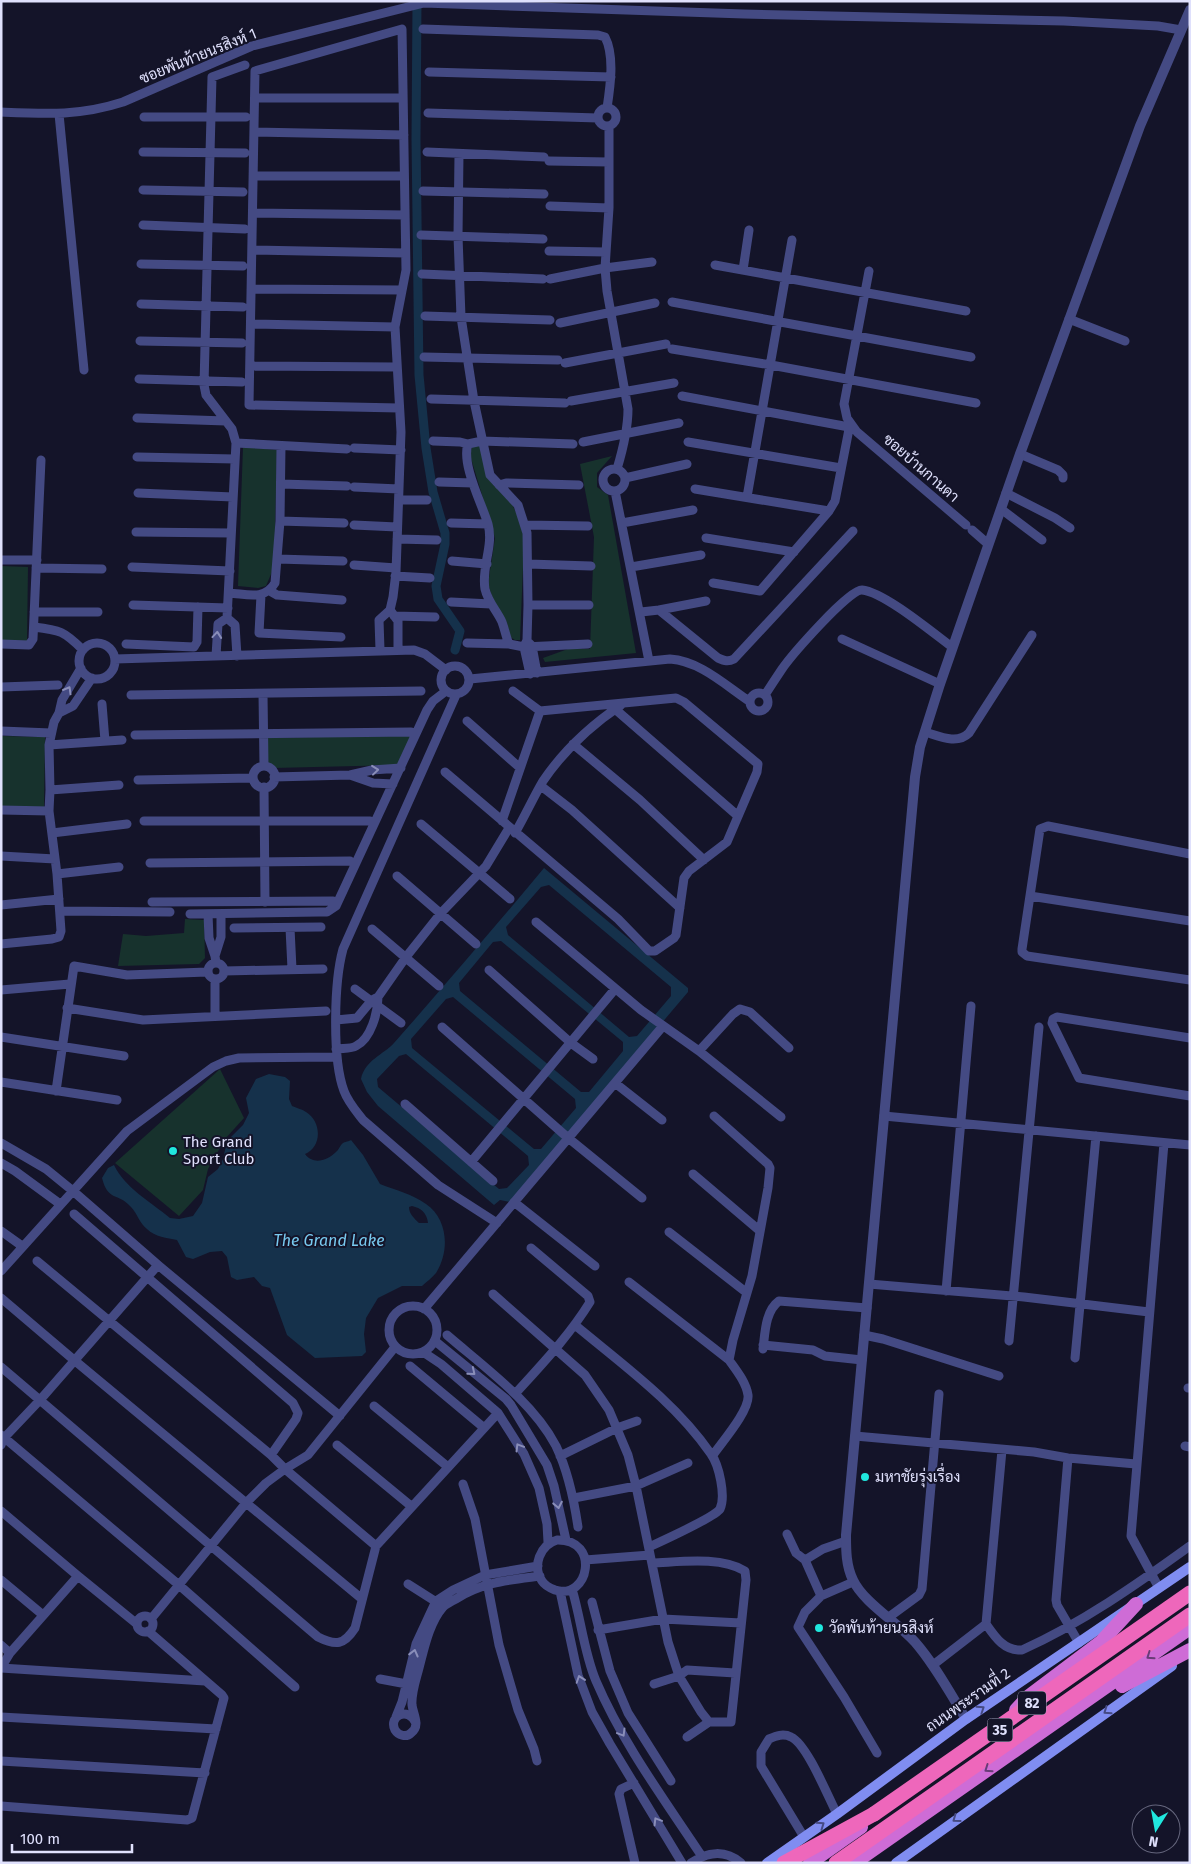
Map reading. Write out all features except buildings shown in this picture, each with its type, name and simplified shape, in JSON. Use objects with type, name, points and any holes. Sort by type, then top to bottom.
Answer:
[{"type":"highway","name":"35","points":[[810,1863],[1190,1595]]},
{"type":"highway","name":"82","points":[[804,1863],[1190,1595]]},
{"type":"highway","points":[[1011,1722],[1015,1711],[1029,1696],[1102,1641],[1136,1604]]},
{"type":"highway","name":"82","points":[[836,1863],[1190,1615]]},
{"type":"highway","name":"35","points":[[854,1863],[1190,1628]]},
{"type":"highway","points":[[1031,1739],[1132,1680],[1190,1651]]},
{"type":"highway","points":[[784,1863],[874,1814]]},
{"type":"highway","points":[[850,1863],[884,1829]]},
{"type":"main road","name":"ถนนพระรามที่ 2","points":[[767,1863],[966,1719],[1190,1567]]},
{"type":"main road","points":[[896,1863],[1190,1651]]},
{"type":"street","name":"ซอยพันท้ายนรสิงห์ 1","points":[[1,112],[83,113],[123,102],[252,46],[405,6],[424,3],[744,14],[1064,20],[1158,26],[1181,30]]},
{"type":"street","points":[[966,1719],[933,1666],[915,1642],[853,1582],[849,1571],[846,1541],[915,777],[920,747],[940,684],[1006,493],[1140,126],[1190,10]]},
{"type":"street","points":[[398,650],[398,621],[392,613],[396,572],[401,450],[399,408],[396,367],[395,327],[406,270],[402,29],[255,71],[249,405],[399,408]]},
{"type":"street","points":[[424,29],[598,34],[605,37],[608,42],[611,77],[607,108]]},
{"type":"street","points":[[237,656],[236,625],[228,618],[236,443],[232,429],[206,395],[204,381],[212,76],[245,65]]},
{"type":"street","points":[[429,72],[611,77]]},
{"type":"street","points":[[254,98],[403,98]]},
{"type":"street","points":[[607,108],[600,112],[598,118],[601,124],[609,126]]},
{"type":"street","points":[[607,108],[614,112],[616,116],[609,126],[609,208],[605,268],[607,291],[628,409],[627,433],[617,469]]},
{"type":"street","points":[[428,113],[598,118]]},
{"type":"street","points":[[59,114],[84,370]]},
{"type":"street","points":[[144,116],[246,117]]},
{"type":"street","points":[[254,132],[404,135]]},
{"type":"street","points":[[143,152],[245,153]]},
{"type":"street","points":[[427,152],[609,162]]},
{"type":"street","points":[[459,154],[458,276],[467,359],[490,475],[518,505],[525,525],[528,564],[528,645],[534,673]]},
{"type":"street","points":[[253,176],[404,176]]},
{"type":"street","points":[[143,190],[243,192]]},
{"type":"street","points":[[423,191],[544,194]]},
{"type":"street","points":[[550,206],[609,208]]},
{"type":"street","points":[[252,213],[405,215]]},
{"type":"street","points":[[143,225],[245,229]]},
{"type":"street","points":[[743,270],[749,230]]},
{"type":"street","points":[[421,235],[543,239]]},
{"type":"street","points":[[747,498],[792,240]]},
{"type":"street","points":[[252,250],[405,253]]},
{"type":"street","points":[[549,251],[606,252]]},
{"type":"street","points":[[422,274],[547,279],[605,268],[652,262]]},
{"type":"street","points":[[141,264],[243,266]]},
{"type":"street","points":[[715,265],[966,311]]},
{"type":"street","points":[[713,583],[760,591],[829,511],[835,501],[849,425],[844,408],[848,379],[869,271]]},
{"type":"street","points":[[251,289],[402,290]]},
{"type":"street","points":[[672,302],[972,357]]},
{"type":"street","points":[[560,324],[656,303]]},
{"type":"street","points":[[141,304],[243,307]]},
{"type":"street","points":[[425,316],[550,320]]},
{"type":"street","points":[[1069,319],[1125,341]]},
{"type":"street","points":[[251,324],[395,327]]},
{"type":"street","points":[[140,341],[242,343]]},
{"type":"street","points":[[424,357],[562,362],[669,347],[976,403]]},
{"type":"street","points":[[250,366],[396,367]]},
{"type":"street","points":[[139,379],[242,382]]},
{"type":"street","points":[[431,400],[568,402],[626,390],[674,383]]},
{"type":"street","points":[[682,396],[849,425]]},
{"type":"street","points":[[137,418],[226,421]]},
{"type":"street","points":[[583,442],[679,423]]},
{"type":"street","name":"ซอยบ้านกานดา","points":[[849,425],[988,544]]},
{"type":"street","points":[[433,441],[468,444],[482,441],[573,444]]},
{"type":"street","points":[[688,442],[841,468]]},
{"type":"street","points":[[236,443],[401,450]]},
{"type":"street","points":[[468,444],[466,454],[473,483],[488,524],[490,540],[484,580],[485,588],[491,604],[502,621],[508,644]]},
{"type":"street","points":[[229,593],[261,595],[270,591],[275,583],[280,521],[281,446]]},
{"type":"street","points":[[1020,454],[1058,470],[1064,478]]},
{"type":"street","points":[[137,457],[235,459]]},
{"type":"street","points":[[1,644],[29,644],[33,639],[41,460]]},
{"type":"street","points":[[625,478],[687,464]]},
{"type":"street","points":[[617,469],[622,472],[625,478],[623,487],[615,491],[607,489],[602,481],[605,473],[608,470],[617,469]]},
{"type":"street","points":[[439,482],[473,483]]},
{"type":"street","points":[[499,485],[506,483],[579,486]]},
{"type":"street","points":[[280,484],[399,490]]},
{"type":"street","points":[[695,489],[829,511]]},
{"type":"street","points":[[615,491],[641,612],[649,661]]},
{"type":"street","points":[[138,493],[233,497]]},
{"type":"street","points":[[1006,493],[1055,518],[1070,528]]},
{"type":"street","points":[[398,500],[427,500]]},
{"type":"street","points":[[1001,509],[1042,540]]},
{"type":"street","points":[[622,523],[693,510]]},
{"type":"street","points":[[280,521],[344,523]]},
{"type":"street","points":[[451,523],[488,524]]},
{"type":"street","points":[[354,525],[398,527]]},
{"type":"street","points":[[525,525],[588,526]]},
{"type":"street","points":[[659,610],[718,658],[730,661],[734,659],[853,531]]},
{"type":"street","points":[[136,532],[232,533]]},
{"type":"street","points":[[706,538],[794,552]]},
{"type":"street","points":[[397,539],[437,540]]},
{"type":"street","points":[[631,567],[701,555]]},
{"type":"street","points":[[278,559],[343,561]]},
{"type":"street","points":[[1,560],[102,570]]},
{"type":"street","points":[[452,561],[487,564]]},
{"type":"street","points":[[528,564],[591,566]]},
{"type":"street","points":[[354,565],[430,578]]},
{"type":"street","points":[[132,567],[230,570]]},
{"type":"street","points":[[765,695],[782,669],[797,651],[844,600],[856,591],[862,590],[887,600],[952,647]]},
{"type":"street","points":[[270,591],[277,596],[342,600]]},
{"type":"street","points":[[261,595],[259,633],[341,637]]},
{"type":"street","points":[[641,612],[706,601]]},
{"type":"street","points":[[451,602],[491,604]]},
{"type":"street","points":[[133,605],[228,608]]},
{"type":"street","points":[[528,605],[589,605]]},
{"type":"street","points":[[126,644],[194,647],[197,642],[198,608]]},
{"type":"street","points":[[34,612],[98,612]]},
{"type":"street","points":[[380,650],[379,620],[392,613],[435,617]]},
{"type":"street","points":[[216,656],[218,624],[228,618]]},
{"type":"street","points":[[34,627],[57,630],[67,634],[83,650]]},
{"type":"street","points":[[925,732],[949,739],[965,738],[1032,635]]},
{"type":"street","points":[[842,639],[940,684]]},
{"type":"street","points":[[93,643],[110,648],[116,659],[109,675],[104,678],[87,676],[81,668],[79,660],[83,650],[93,643]]},
{"type":"street","points":[[467,643],[588,644]]},
{"type":"street","points":[[116,659],[414,650],[425,654],[446,670]]},
{"type":"street","points":[[470,679],[649,661],[680,660],[695,664],[750,701],[753,708],[760,711],[768,703],[765,695]]},
{"type":"street","points":[[450,667],[459,667],[466,671],[470,679],[465,691],[456,694],[446,691],[441,680],[446,670],[450,667]]},
{"type":"street","points":[[1,944],[60,937],[57,874],[49,811],[49,745],[54,722],[59,713],[62,700],[81,668]]},
{"type":"street","points":[[59,713],[73,706],[92,678]]},
{"type":"street","points":[[1,686],[58,684]]},
{"type":"street","points":[[445,772],[618,919],[649,951],[655,951],[674,938],[677,930],[684,878],[689,871],[728,842],[758,768],[755,762],[680,699],[672,698],[540,711],[513,690]]},
{"type":"street","points":[[130,695],[421,691]]},
{"type":"street","points":[[190,914],[319,912],[332,909],[339,899],[427,710],[433,701],[446,691]]},
{"type":"street","points":[[750,701],[755,693],[765,695]]},
{"type":"street","points":[[263,694],[264,766]]},
{"type":"street","points":[[456,694],[343,949],[337,977],[337,1053],[339,1073],[345,1094],[353,1109],[363,1120],[438,1185],[497,1223]]},
{"type":"street","points":[[102,704],[105,741]]},
{"type":"street","points":[[336,1020],[357,1018],[376,1001],[441,913],[486,866],[509,827],[573,744],[592,726],[623,704]]},
{"type":"street","points":[[615,709],[738,816]]},
{"type":"street","points":[[509,827],[519,767],[540,711]]},
{"type":"street","points":[[468,721],[519,767]]},
{"type":"street","points":[[1,731],[51,733]]},
{"type":"street","points":[[135,735],[411,732]]},
{"type":"street","points":[[49,745],[122,740]]},
{"type":"street","points":[[573,744],[640,800],[704,860]]},
{"type":"street","points":[[264,766],[272,771],[274,777],[272,784],[264,787],[256,784],[253,778],[257,768],[264,766]]},
{"type":"street","points":[[274,777],[350,775],[372,770],[401,768]]},
{"type":"street","points":[[350,775],[373,784],[393,784]]},
{"type":"street","points":[[138,780],[253,778]]},
{"type":"street","points":[[50,790],[119,785]]},
{"type":"street","points":[[541,786],[572,810],[680,908]]},
{"type":"street","points":[[264,787],[265,902]]},
{"type":"street","points":[[1,810],[49,811]]},
{"type":"street","points":[[144,821],[370,821]]},
{"type":"street","points":[[52,833],[127,824]]},
{"type":"street","points":[[421,824],[510,899]]},
{"type":"street","points":[[1190,854],[1044,827],[1040,828],[1022,949],[1025,955],[1190,980]]},
{"type":"street","points":[[1,861],[6,856],[55,859]]},
{"type":"street","points":[[150,863],[350,861]]},
{"type":"street","points":[[57,874],[119,866]]},
{"type":"street","points":[[397,876],[476,944]]},
{"type":"street","points":[[1030,896],[1190,921]]},
{"type":"street","points":[[1,905],[59,899]]},
{"type":"street","points":[[152,902],[333,901]]},
{"type":"street","points":[[60,911],[170,912]]},
{"type":"street","points":[[207,972],[210,977],[215,979],[222,976],[224,971],[216,959],[209,938],[208,914]]},
{"type":"street","points":[[207,972],[209,966],[216,959],[221,937],[221,914]]},
{"type":"street","points":[[536,922],[641,1010],[699,1051],[781,1117]]},
{"type":"street","points":[[234,928],[321,927]]},
{"type":"street","points":[[290,928],[292,969]]},
{"type":"street","points":[[372,929],[439,986]]},
{"type":"street","points":[[56,1091],[72,968],[76,966],[127,975],[207,972]]},
{"type":"street","points":[[224,971],[323,969]]},
{"type":"street","points":[[489,970],[571,1043],[593,1059]]},
{"type":"street","points":[[215,979],[215,1016]]},
{"type":"street","points":[[1,990],[70,984]]},
{"type":"street","points":[[355,989],[376,1001],[401,1024]]},
{"type":"street","points":[[471,1162],[615,989]]},
{"type":"street","points":[[1,1271],[90,1171],[138,1122],[213,1067],[239,1058],[337,1053],[354,1048],[362,1042],[370,1030],[376,1001]]},
{"type":"street","points":[[946,1291],[971,1006]]},
{"type":"street","points":[[67,1008],[140,1020],[326,1011]]},
{"type":"street","points":[[699,1051],[732,1014],[740,1009],[750,1012],[789,1048]]},
{"type":"street","points":[[1190,1038],[1057,1017],[1053,1019],[1052,1023],[1080,1078],[1190,1096]]},
{"type":"street","points":[[424,1309],[662,1025]]},
{"type":"street","points":[[442,1027],[556,1128],[642,1198]]},
{"type":"street","points":[[1010,1341],[1039,1027]]},
{"type":"street","points":[[1,1037],[124,1056]]},
{"type":"street","points":[[1,1082],[117,1100]]},
{"type":"street","points":[[615,1083],[662,1120]]},
{"type":"street","points":[[405,1104],[493,1181]]},
{"type":"street","points":[[714,1116],[768,1164],[770,1168],[752,1276],[733,1340],[730,1360]]},
{"type":"street","points":[[884,1116],[1190,1145]]},
{"type":"street","points":[[1075,1358],[1096,1136]]},
{"type":"street","points":[[1,1142],[46,1169],[340,1416]]},
{"type":"street","points":[[1159,1588],[1131,1540],[1131,1536],[1164,1143]]},
{"type":"street","points":[[1,1163],[60,1204]]},
{"type":"street","points":[[693,1174],[760,1231]]},
{"type":"street","points":[[514,1202],[595,1266]]},
{"type":"street","points":[[74,1214],[293,1403],[298,1413],[292,1426],[271,1455]]},
{"type":"street","points":[[1,1231],[22,1246]]},
{"type":"street","points":[[670,1232],[747,1293]]},
{"type":"street","points":[[515,1394],[556,1349],[590,1302],[588,1296],[531,1248]]},
{"type":"street","points":[[37,1261],[271,1455],[376,1546]]},
{"type":"street","points":[[158,1265],[40,1400],[2,1439],[179,1585],[296,1687]]},
{"type":"street","points":[[629,1282],[730,1360],[740,1376],[747,1393],[746,1407],[712,1455]]},
{"type":"street","points":[[869,1284],[1081,1303],[1149,1312]]},
{"type":"street","points":[[493,1294],[585,1374],[609,1410],[628,1455],[636,1486],[668,1642],[680,1676],[709,1722]]},
{"type":"street","points":[[1,1298],[362,1599]]},
{"type":"street","points":[[862,1360],[825,1356],[813,1350],[763,1347],[767,1320],[779,1301],[867,1308]]},
{"type":"street","points":[[414,1306],[424,1309],[433,1318],[436,1325],[435,1341],[423,1352],[408,1354],[395,1347],[390,1339],[389,1331],[393,1316],[406,1307],[414,1306]]},
{"type":"street","points":[[575,1325],[647,1384],[712,1455],[723,1492],[720,1510],[650,1555]]},
{"type":"street","points":[[447,1335],[515,1394],[555,1445],[574,1498],[578,1527]]},
{"type":"street","points":[[864,1335],[999,1376]]},
{"type":"street","points":[[435,1341],[511,1405],[547,1465],[554,1486],[566,1540]]},
{"type":"street","points":[[151,1619],[246,1503],[266,1483],[308,1455],[395,1347]]},
{"type":"street","points":[[423,1352],[441,1364],[498,1413],[524,1454],[539,1488],[547,1524],[548,1542],[540,1554],[538,1566],[540,1576],[547,1586],[560,1591],[572,1588],[580,1582],[584,1575],[585,1560],[582,1551],[575,1544],[566,1540],[548,1542]]},
{"type":"street","points":[[410,1366],[483,1427]]},
{"type":"street","points":[[1,1368],[318,1637],[329,1643],[339,1643],[348,1638],[355,1628],[376,1546],[483,1427],[498,1413]]},
{"type":"street","points":[[889,1617],[919,1595],[922,1589],[939,1394]]},
{"type":"street","points":[[374,1406],[448,1466]]},
{"type":"street","points":[[560,1456],[617,1428],[637,1421]]},
{"type":"street","points":[[855,1436],[1136,1464]]},
{"type":"street","points":[[337,1445],[411,1506]]},
{"type":"street","points":[[1002,1450],[986,1624],[1000,1643],[1014,1651],[1022,1650],[1071,1626],[1152,1574],[1190,1546]]},
{"type":"street","points":[[1068,1458],[1056,1600],[1079,1643]]},
{"type":"street","points":[[574,1498],[636,1486],[688,1463]]},
{"type":"street","points":[[463,1484],[475,1519],[499,1645],[518,1710],[537,1761]]},
{"type":"street","points":[[1,1511],[137,1624],[140,1630],[148,1632],[224,1698],[194,1816],[190,1819],[1,1806]]},
{"type":"street","points":[[787,1534],[796,1553],[805,1560],[821,1596]]},
{"type":"street","points":[[805,1560],[823,1550],[846,1541]]},
{"type":"street","points":[[585,1560],[650,1555],[718,1562],[736,1566],[745,1571],[746,1580],[731,1722],[709,1722],[687,1737]]},
{"type":"street","points":[[410,1685],[416,1728],[408,1736],[402,1736],[394,1728],[394,1722],[440,1604],[453,1590],[538,1566]]},
{"type":"street","points":[[78,1576],[10,1653],[1,1668],[205,1681]]},
{"type":"street","points":[[486,1580],[540,1576]]},
{"type":"street","points":[[1,1580],[43,1615]]},
{"type":"street","points":[[853,1582],[821,1596],[805,1612],[798,1623],[799,1630],[812,1646],[877,1753]]},
{"type":"street","points":[[408,1584],[440,1604]]},
{"type":"street","points":[[572,1588],[595,1679],[613,1718],[633,1752],[702,1856]]},
{"type":"street","points":[[560,1591],[578,1675],[592,1712],[682,1863]]},
{"type":"street","points":[[592,1602],[610,1671],[628,1713],[671,1781]]},
{"type":"street","points":[[137,1624],[144,1616],[151,1619]]},
{"type":"street","points":[[148,1632],[153,1626],[151,1619]]},
{"type":"street","points":[[598,1630],[663,1619],[741,1623]]},
{"type":"street","points":[[933,1666],[986,1624]]},
{"type":"street","points":[[1,1645],[10,1653]]},
{"type":"street","points":[[654,1684],[680,1676],[687,1670],[735,1673]]},
{"type":"street","points":[[380,1679],[410,1685]]},
{"type":"street","points":[[396,1717],[408,1714],[416,1722]]},
{"type":"street","points":[[1,1717],[216,1729]]},
{"type":"street","points":[[804,1837],[761,1766],[761,1752],[769,1739],[783,1734],[792,1737],[804,1748],[837,1814]]},
{"type":"street","points":[[1,1760],[205,1772]]},
{"type":"street","points":[[634,1783],[621,1789],[619,1794],[635,1863]]},
{"type":"street","points":[[691,1863],[709,1854],[722,1854],[741,1863]]},
{"type":"green space","points":[[480,444],[489,480],[512,504],[522,525],[524,543],[520,640],[510,637],[507,623],[493,599],[488,584],[495,538],[470,455],[472,447]]},
{"type":"green space","points":[[243,447],[277,450],[274,567],[266,586],[258,588],[238,586]]},
{"type":"green space","points":[[612,456],[597,473],[597,487],[608,495],[636,653],[545,662],[543,658],[568,649],[590,649],[594,537],[580,464]]},
{"type":"green space","points":[[1,566],[28,567],[27,641],[1,641]]},
{"type":"green space","points":[[412,735],[399,765],[273,768],[268,762],[267,738]]},
{"type":"green space","points":[[1,736],[45,737],[44,808],[1,807]]},
{"type":"green space","points":[[185,919],[204,920],[205,958],[199,964],[118,966],[123,934],[146,936],[184,933]]},
{"type":"green space","name":"The Grand Sport Club","points":[[220,1069],[244,1118],[225,1139],[208,1169],[203,1190],[179,1216],[115,1163]]},
{"type":"water","points":[[544,868],[688,988],[688,992],[510,1202],[500,1200],[494,1205],[378,1106],[367,1092],[361,1079],[363,1072],[370,1062],[394,1043]],"holes":[[[549,885],[671,987],[671,996],[637,1036],[629,1037],[508,935],[506,927],[541,887]],[[501,941],[623,1042],[623,1051],[589,1092],[581,1092],[460,991],[459,983],[493,942]],[[453,997],[575,1099],[576,1108],[541,1149],[534,1149],[412,1048],[411,1039],[446,999]],[[406,1054],[528,1156],[529,1165],[507,1188],[499,1189],[378,1087],[377,1079],[399,1056]]]},
{"type":"water","name":"The Grand Lake","points":[[269,1074],[285,1077],[290,1081],[289,1099],[292,1106],[311,1116],[317,1128],[318,1134],[315,1146],[305,1154],[308,1157],[316,1161],[324,1159],[337,1151],[343,1143],[351,1140],[363,1155],[380,1184],[426,1204],[439,1218],[443,1227],[445,1245],[436,1273],[422,1286],[402,1286],[378,1298],[366,1318],[364,1334],[366,1352],[362,1356],[315,1358],[287,1335],[270,1288],[262,1286],[254,1277],[237,1280],[231,1277],[227,1257],[222,1251],[210,1252],[193,1259],[186,1257],[177,1240],[161,1237],[150,1232],[126,1202],[110,1194],[104,1186],[102,1178],[108,1168],[114,1165],[132,1188],[170,1218],[179,1219],[193,1216],[202,1203],[208,1177],[218,1169],[223,1159],[227,1141],[243,1125],[249,1113],[246,1098],[256,1079]],"holes":[[[409,1207],[415,1207],[425,1214],[428,1223],[419,1223],[412,1216]]]},
{"type":"waterway","points":[[417,1],[416,139],[419,375],[426,448],[433,492],[445,533],[445,544],[436,586],[438,599],[460,631],[455,650]]},
{"type":"place","name":"The Grand Sport Club","points":[[173,1151]]},
{"type":"place","name":"มหาชัยรุ่งเรื่อง","points":[[865,1477]]},
{"type":"place","name":"วัดพันท้ายนรสิงห์","points":[[819,1628]]}]
